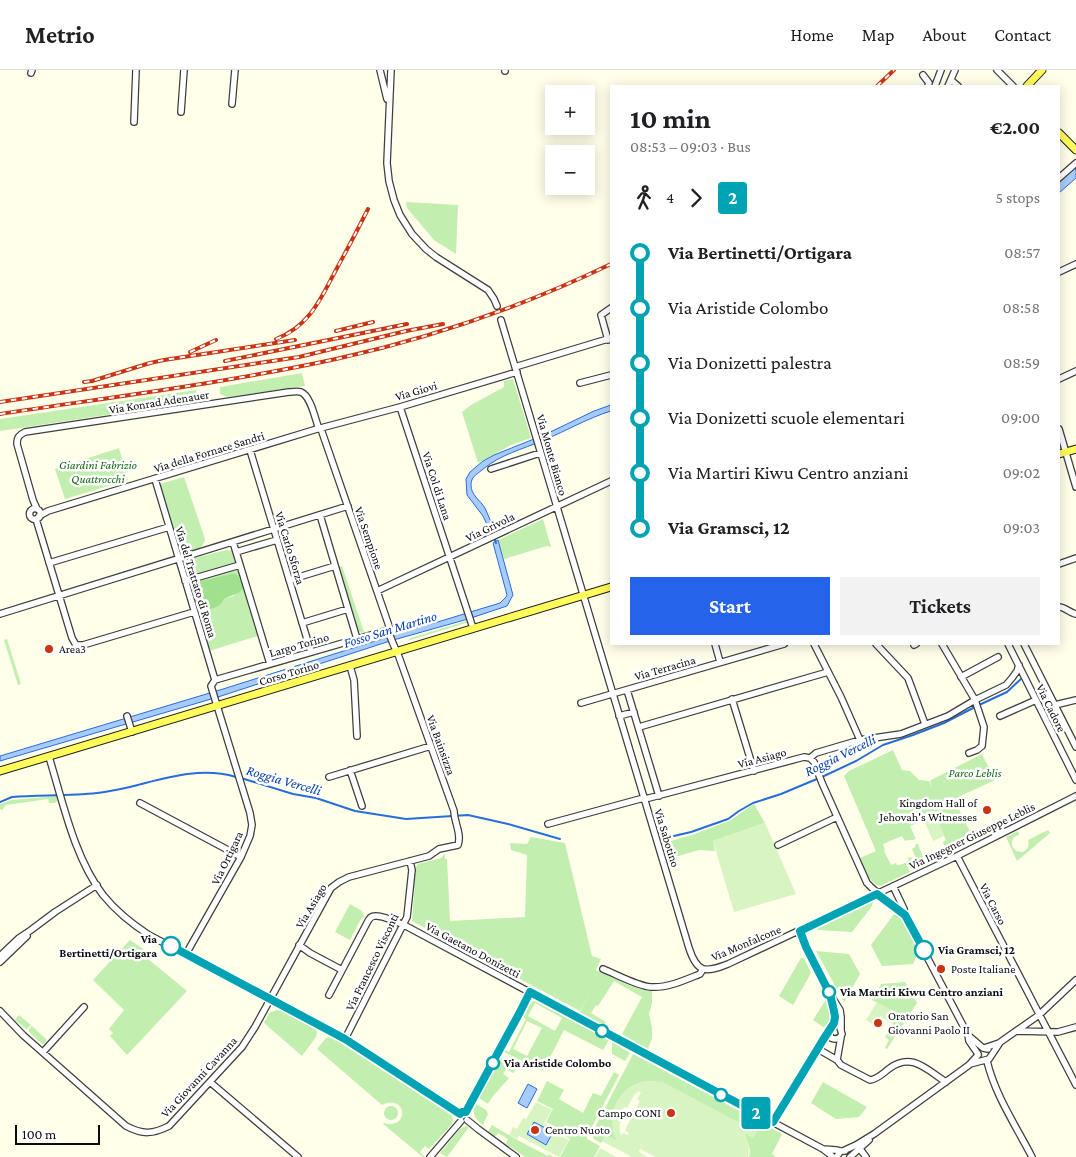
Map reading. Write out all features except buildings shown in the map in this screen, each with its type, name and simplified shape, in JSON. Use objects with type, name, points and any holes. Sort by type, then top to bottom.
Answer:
[{"type":"main road","points":[[1029,84],[1042,70]]},
{"type":"main road","points":[[1060,134],[1076,150]]},
{"type":"main road","points":[[1062,453],[1076,449]]},
{"type":"main road","name":"Corso Torino","points":[[0,771],[49,757],[131,728],[350,666],[610,587]]},
{"type":"street","points":[[134,122],[136,70]]},
{"type":"street","points":[[181,112],[184,70]]},
{"type":"street","points":[[232,104],[235,70]]},
{"type":"street","points":[[380,70],[389,110]]},
{"type":"street","points":[[391,70],[387,163],[389,180],[400,215],[412,234],[436,258],[488,290],[496,306]]},
{"type":"street","points":[[935,85],[941,70]]},
{"type":"street","points":[[949,83],[955,70]]},
{"type":"street","points":[[997,70],[1013,85]]},
{"type":"street","points":[[923,75],[929,83],[928,85]]},
{"type":"street","points":[[1060,177],[1076,163]]},
{"type":"street","points":[[1060,272],[1076,264]]},
{"type":"street","points":[[610,309],[601,316],[610,340]]},
{"type":"street","name":"Via Monte Bianco","points":[[501,320],[584,595]]},
{"type":"street","name":"Via Giovi","points":[[320,429],[610,340]]},
{"type":"street","points":[[1060,379],[1076,371]]},
{"type":"street","points":[[580,383],[610,375]]},
{"type":"street","name":"Via Konrad Adenauer","points":[[33,500],[17,444],[17,439],[25,432],[289,392],[299,391],[306,395]]},
{"type":"street","name":"Via Sempione","points":[[306,395],[348,506],[397,652]]},
{"type":"street","name":"Via Col di Lana","points":[[400,406],[473,628]]},
{"type":"street","name":"Via della Fornace Sandri","points":[[38,514],[320,429]]},
{"type":"street","points":[[1060,437],[1062,453],[1076,488]]},
{"type":"street","name":"Via Carlo Sforza","points":[[250,450],[311,652]]},
{"type":"street","points":[[491,469],[540,453]]},
{"type":"street","name":"Via del Trattato di Roma","points":[[155,479],[215,680],[212,686],[213,689]]},
{"type":"street","name":"Via Grivola","points":[[377,591],[610,481]]},
{"type":"street","points":[[33,500],[30,517],[33,519],[38,514]]},
{"type":"street","points":[[33,500],[58,595],[76,645],[83,645],[194,612]]},
{"type":"street","points":[[0,614],[348,506]]},
{"type":"street","points":[[30,512],[32,509],[38,514]]},
{"type":"street","points":[[320,515],[357,639]]},
{"type":"street","points":[[49,563],[169,526]]},
{"type":"street","points":[[236,552],[277,540]]},
{"type":"street","points":[[233,542],[270,664]]},
{"type":"street","points":[[1060,564],[1076,558]]},
{"type":"street","points":[[185,581],[240,565]]},
{"type":"street","points":[[289,580],[335,566]]},
{"type":"street","name":"Via Sabotino","points":[[584,595],[689,948],[693,960],[700,967]]},
{"type":"street","points":[[1060,607],[1076,614]]},
{"type":"street","points":[[302,623],[348,609]]},
{"type":"street","name":"Largo Torino","points":[[215,680],[357,639],[389,632]]},
{"type":"street","points":[[715,645],[720,662]]},
{"type":"street","name":"Via Terracina","points":[[581,703],[780,645]]},
{"type":"street","points":[[814,645],[860,740]]},
{"type":"street","points":[[877,645],[908,678],[925,724]]},
{"type":"street","points":[[943,645],[976,704],[984,727],[983,743],[980,747],[969,753]]},
{"type":"street","name":"Via Cadore","points":[[1009,645],[1076,780]]},
{"type":"street","points":[[1025,645],[1055,705],[1073,734],[1076,747]]},
{"type":"street","name":"Via Bainsizza","points":[[397,652],[454,811],[460,839],[458,845]]},
{"type":"street","points":[[961,676],[998,657]]},
{"type":"street","name":"Via Asiago","points":[[548,824],[804,757],[810,758],[816,753],[860,740],[901,734],[976,704],[1006,685],[1017,671],[1019,665]]},
{"type":"street","points":[[350,666],[354,680],[357,736]]},
{"type":"street","points":[[639,727],[828,672]]},
{"type":"street","name":"Via Ortigara","points":[[186,954],[241,857],[250,836],[252,825],[213,689]]},
{"type":"street","points":[[627,690],[659,796]]},
{"type":"street","points":[[732,699],[754,771]]},
{"type":"street","points":[[1000,716],[1036,700]]},
{"type":"street","points":[[1055,705],[1076,700]]},
{"type":"street","points":[[619,716],[634,712]]},
{"type":"street","points":[[127,716],[131,728]]},
{"type":"street","points":[[329,777],[431,746]]},
{"type":"street","points":[[49,757],[79,851],[97,885],[109,902],[122,915],[136,926],[186,954],[345,1039],[463,1117],[516,1157]]},
{"type":"street","points":[[810,758],[813,760],[867,884],[905,915]]},
{"type":"street","points":[[350,770],[362,806]]},
{"type":"street","name":"Via Ingegner Giuseppe Leblis","points":[[877,894],[1076,796]]},
{"type":"street","points":[[140,804],[241,857]]},
{"type":"street","points":[[778,845],[837,817]]},
{"type":"street","name":"Via Asiago","points":[[270,999],[331,888],[349,877],[429,856],[439,850],[458,845]]},
{"type":"street","name":"Via Carso","points":[[957,856],[1076,1085]]},
{"type":"street","name":"Via Francesco Visconti","points":[[345,1039],[407,917],[412,870],[410,861]]},
{"type":"street","points":[[2,954],[19,938],[97,885]]},
{"type":"street","points":[[893,886],[905,915],[968,1035],[969,1041],[980,1059],[987,1059]]},
{"type":"street","name":"Via Monfalcone","points":[[603,969],[642,985],[652,987],[664,986],[700,974],[700,967],[709,970],[718,968],[877,894]]},
{"type":"street","name":"Via Gaetano Donizetti","points":[[342,970],[370,918],[378,916],[404,924],[824,1149],[832,1157]]},
{"type":"street","points":[[0,962],[31,930]]},
{"type":"street","points":[[800,931],[806,947],[840,1010],[841,1034],[837,1060]]},
{"type":"street","points":[[299,945],[342,970],[330,995]]},
{"type":"street","points":[[840,1153],[874,1134],[946,1082],[970,1064],[979,1051],[999,1043],[1040,1015],[1076,980]]},
{"type":"street","points":[[430,1157],[463,1117],[530,992]]},
{"type":"street","points":[[830,994],[835,1017],[831,1034],[837,1060]]},
{"type":"street","name":"Via Giovanni Cavanna","points":[[43,1052],[126,1126],[140,1132],[159,1131],[170,1126],[242,1047],[270,999]]},
{"type":"street","points":[[0,1011],[7,1020],[43,1052],[84,1007]]},
{"type":"street","points":[[0,1016],[7,1020]]},
{"type":"street","points":[[773,1122],[819,1048],[836,1027],[839,1028],[841,1034]]},
{"type":"street","points":[[1016,1031],[1058,1032],[1076,1027]]},
{"type":"street","points":[[831,1034],[838,1039],[841,1034]]},
{"type":"street","points":[[968,1035],[989,1050],[987,1059],[991,1077],[1030,1156]]},
{"type":"street","points":[[970,1064],[987,1059],[999,1043]]},
{"type":"street","points":[[819,1048],[837,1060],[841,1065],[870,1080],[879,1077],[895,1064],[909,1061],[916,1063],[946,1082]]},
{"type":"street","points":[[210,1082],[298,1157]]},
{"type":"street","points":[[840,1153],[847,1153],[849,1157],[860,1149],[874,1134]]},
{"type":"street","name":"Via Gaetano Donizetti","points":[[824,1149],[836,1150],[840,1153]]},
{"type":"street","points":[[860,1149],[866,1157]]},
{"type":"green space","points":[[406,202],[458,205],[456,254],[434,240],[407,208]]},
{"type":"green space","points":[[302,373],[305,386],[227,397],[220,394],[220,387]]},
{"type":"green space","points":[[513,379],[531,438],[511,445],[478,463],[462,412],[504,387],[504,381]]},
{"type":"green space","points":[[196,390],[199,401],[0,431],[0,419]]},
{"type":"green space","name":"Giardini Fabrizio Quattrocchi","points":[[119,448],[128,480],[65,499],[55,469]]},
{"type":"green space","points":[[184,477],[205,539],[199,549],[180,555],[160,484]]},
{"type":"green space","points":[[543,519],[551,547],[547,546],[504,559],[498,540]]},
{"type":"green space","points":[[227,550],[233,551],[235,563],[188,576],[186,560]]},
{"type":"green space","points":[[342,566],[364,632],[362,633],[357,631],[338,567]]},
{"type":"green space","points":[[236,570],[239,571],[258,636],[209,651],[190,586],[191,582]],"holes":[[[234,573],[238,575],[240,581],[234,596],[199,602],[195,592],[227,575]]]},
{"type":"green space","points":[[234,573],[238,575],[243,588],[240,592],[224,599],[220,605],[214,608],[201,607],[195,592],[195,583]]},
{"type":"green space","points":[[469,620],[469,622],[407,641],[411,638]]},
{"type":"green space","points":[[7,639],[21,684],[18,685],[4,640]]},
{"type":"green space","name":"Parco Leblis","points":[[893,750],[902,770],[910,771],[919,780],[929,781],[932,788],[930,781],[982,754],[995,780],[954,799],[973,838],[954,846],[954,850],[948,854],[943,842],[946,840],[935,816],[910,826],[916,839],[905,841],[902,836],[883,844],[884,851],[891,865],[896,863],[897,865],[903,864],[911,857],[915,865],[908,868],[910,872],[880,886],[869,878],[860,858],[876,851],[844,776],[849,771]]},
{"type":"green space","points":[[57,796],[55,803],[49,803],[48,799],[6,805],[2,810],[0,809],[0,804],[11,800]]},
{"type":"green space","points":[[754,804],[765,823],[713,841],[715,851],[699,850],[668,859],[664,843],[729,821]]},
{"type":"green space","points":[[935,815],[944,836],[933,841],[924,820]]},
{"type":"green space","points":[[765,823],[796,894],[734,912],[713,841]]},
{"type":"green space","points":[[1048,830],[1050,833],[1017,861],[1006,837],[1018,831],[1019,835],[1013,839],[1012,846],[1016,851],[1022,852],[1028,847],[1028,840]]},
{"type":"green space","points":[[531,837],[565,843],[592,956],[601,959],[596,970],[632,986],[652,991],[652,1003],[649,1014],[652,1038],[648,1049],[622,1034],[642,997],[614,981],[598,1006],[596,1005],[591,1013],[606,1022],[604,1025],[580,1012],[591,991],[580,1011],[412,921],[416,867],[418,864],[441,858],[445,854],[445,859],[447,859],[450,921],[525,917],[527,855],[511,850],[510,843],[527,844]]},
{"type":"green space","points":[[918,844],[923,857],[939,850],[942,852],[918,863],[912,849]]},
{"type":"green space","points":[[872,901],[872,906],[852,932],[818,930],[816,928],[817,927]]},
{"type":"green space","points":[[350,904],[362,911],[365,918],[362,917],[350,940],[335,932]]},
{"type":"green space","points":[[894,914],[902,916],[919,951],[913,964],[882,966],[871,945]]},
{"type":"green space","points":[[130,940],[145,950],[142,954],[187,991],[127,1055],[110,1036],[113,1033],[109,1029],[124,1010],[93,980]]},
{"type":"green space","points":[[816,951],[849,954],[860,974],[844,1002]]},
{"type":"green space","points":[[801,958],[804,958],[811,973],[793,1005],[779,996]]},
{"type":"green space","points":[[905,982],[917,1003],[887,1049],[885,1048],[889,1040],[885,1037],[898,1014],[872,1000],[881,984]]},
{"type":"green space","points":[[827,998],[833,1018],[828,1025],[823,1027],[813,1020]]},
{"type":"green space","points":[[534,1001],[609,1040],[603,1050],[564,1030],[543,1071],[502,1051],[503,1049],[509,1052],[526,1019],[521,1016],[528,1004]],"holes":[[[535,1003],[562,1018],[555,1031],[528,1016]],[[527,1021],[542,1028],[527,1056],[513,1049]]]},
{"type":"green space","points":[[877,1002],[898,1014],[892,1024],[880,1016],[874,1025],[866,1020]]},
{"type":"green space","points":[[277,1010],[315,1029],[317,1032],[316,1037],[302,1056],[264,1023],[269,1013]]},
{"type":"green space","points":[[19,1015],[31,1025],[27,1029],[15,1020]]},
{"type":"green space","points":[[32,1026],[47,1040],[44,1044],[29,1032]]},
{"type":"green space","points":[[329,1037],[451,1115],[453,1119],[452,1124],[429,1149],[425,1146],[420,1152],[423,1157],[383,1124],[392,1124],[398,1121],[402,1112],[400,1107],[397,1104],[390,1103],[382,1105],[317,1049]]},
{"type":"green space","points":[[612,1042],[630,1053],[625,1061],[612,1054]]},
{"type":"green space","points":[[633,1054],[782,1134],[772,1154],[776,1157],[749,1157],[750,1150],[744,1132],[753,1137],[756,1132],[659,1082],[636,1084],[620,1098],[613,1118],[613,1130],[617,1141],[606,1136],[601,1143],[594,1139],[592,1133]]},
{"type":"green space","points":[[500,1056],[520,1066],[513,1073],[506,1069],[503,1074],[509,1078],[488,1104],[479,1098]]},
{"type":"green space","points":[[614,1072],[619,1075],[587,1136],[587,1139],[600,1146],[594,1157],[560,1157],[570,1139],[560,1134],[562,1130],[546,1122],[553,1109],[537,1101],[547,1081],[564,1090],[559,1099],[583,1113],[593,1093],[601,1096]]},
{"type":"green space","name":"Campo CONI","points":[[649,1081],[661,1081],[757,1132],[753,1138],[744,1133],[749,1148],[748,1157],[656,1157],[640,1149],[639,1152],[647,1157],[632,1157],[602,1141],[606,1136],[617,1141],[613,1120],[617,1102],[629,1088]],"holes":[[[639,1091],[641,1093],[637,1099],[640,1101],[625,1130],[629,1133],[628,1135],[623,1133],[621,1135],[620,1126],[625,1111],[623,1110],[624,1107],[627,1108],[634,1095]]]},
{"type":"green space","points":[[823,1082],[867,1107],[859,1117],[836,1119],[811,1103]]},
{"type":"green space","name":"Centro Nuoto","points":[[536,1102],[552,1110],[544,1123],[561,1131],[559,1135],[569,1140],[559,1157],[519,1136],[517,1139],[509,1135],[513,1127],[517,1129],[523,1118],[526,1119]]},
{"type":"green space","points":[[476,1104],[486,1110],[488,1114],[483,1125],[475,1116]]},
{"type":"green space","points":[[388,1106],[394,1106],[398,1113],[394,1120],[388,1120],[384,1116],[384,1110]]},
{"type":"green space","points":[[492,1125],[519,1141],[553,1157],[525,1157],[506,1144],[508,1139],[498,1133],[495,1137],[488,1132]]},
{"type":"green space","points":[[466,1126],[469,1127],[447,1157],[440,1153],[460,1129]]},
{"type":"green space","points":[[600,1148],[616,1157],[595,1157]]},
{"type":"water","points":[[1076,166],[1076,178],[1060,192],[1060,181]]},
{"type":"water","points":[[610,405],[610,411],[504,456],[474,476],[471,482],[471,489],[485,508],[494,529],[490,531],[483,516],[467,495],[466,479],[470,472],[494,455],[544,435]]},
{"type":"water","points":[[498,540],[513,595],[507,606],[390,641],[218,697],[0,761],[0,756],[223,689],[388,637],[391,634],[500,603],[507,595],[493,543]]},
{"type":"water","points":[[528,1084],[537,1089],[527,1108],[518,1103]]},
{"type":"water","points":[[534,1122],[553,1132],[546,1145],[527,1134]]},
{"type":"waterway","name":"Fosso San Martino","points":[[491,528],[496,543]]},
{"type":"waterway","name":"Roggia Vercelli","points":[[979,705],[1007,692],[1022,678]]},
{"type":"waterway","name":"Roggia Vercelli","points":[[661,839],[691,832],[728,819],[753,803],[781,794],[824,776],[856,761],[883,745],[944,723],[975,707]]},
{"type":"waterway","name":"Roggia Vercelli","points":[[0,802],[12,797],[97,793],[166,778],[201,773],[218,773],[236,777]]},
{"type":"waterway","name":"Roggia Vercelli","points":[[241,778],[293,794],[316,798],[355,811],[406,819],[468,815],[560,839]]},
{"type":"railway","points":[[878,85],[894,70]]},
{"type":"railway","points":[[276,339],[298,327],[313,310],[326,290],[368,209]]},
{"type":"railway","points":[[0,414],[294,368],[372,351],[442,331],[511,307],[610,264]]},
{"type":"railway","points":[[336,331],[373,322]]},
{"type":"railway","points":[[225,361],[407,324]]},
{"type":"railway","points":[[0,402],[299,357],[443,324]]},
{"type":"railway","points":[[190,352],[216,340]]},
{"type":"railway","points":[[84,382],[164,360],[295,340]]},
{"type":"bus line","name":"2","points":[[171,946],[345,1039],[460,1114],[466,1112],[530,992],[773,1122],[829,1032],[835,1017],[830,994],[803,942],[800,931],[877,894],[905,915],[924,950]]},
{"type":"place","name":"Area3","points":[[49,649]]},
{"type":"place","name":"Kingdom Hall of Jehovah's Witnesses","points":[[987,810]]},
{"type":"place","name":"Via Bertinetti/Ortigara","points":[[171,946]]},
{"type":"place","name":"Via Gramsci, 12","points":[[924,950]]},
{"type":"place","name":"Poste Italiane","points":[[941,969]]},
{"type":"place","name":"Via Martiri Kiwu Centro anziani","points":[[829,992]]},
{"type":"place","name":"Oratorio San Giovanni Paolo II","points":[[878,1023]]},
{"type":"place","name":"Via Aristide Colombo","points":[[493,1063]]},
{"type":"place","name":"Campo CONI","points":[[671,1113]]},
{"type":"place","name":"Centro Nuoto","points":[[535,1130]]}]
